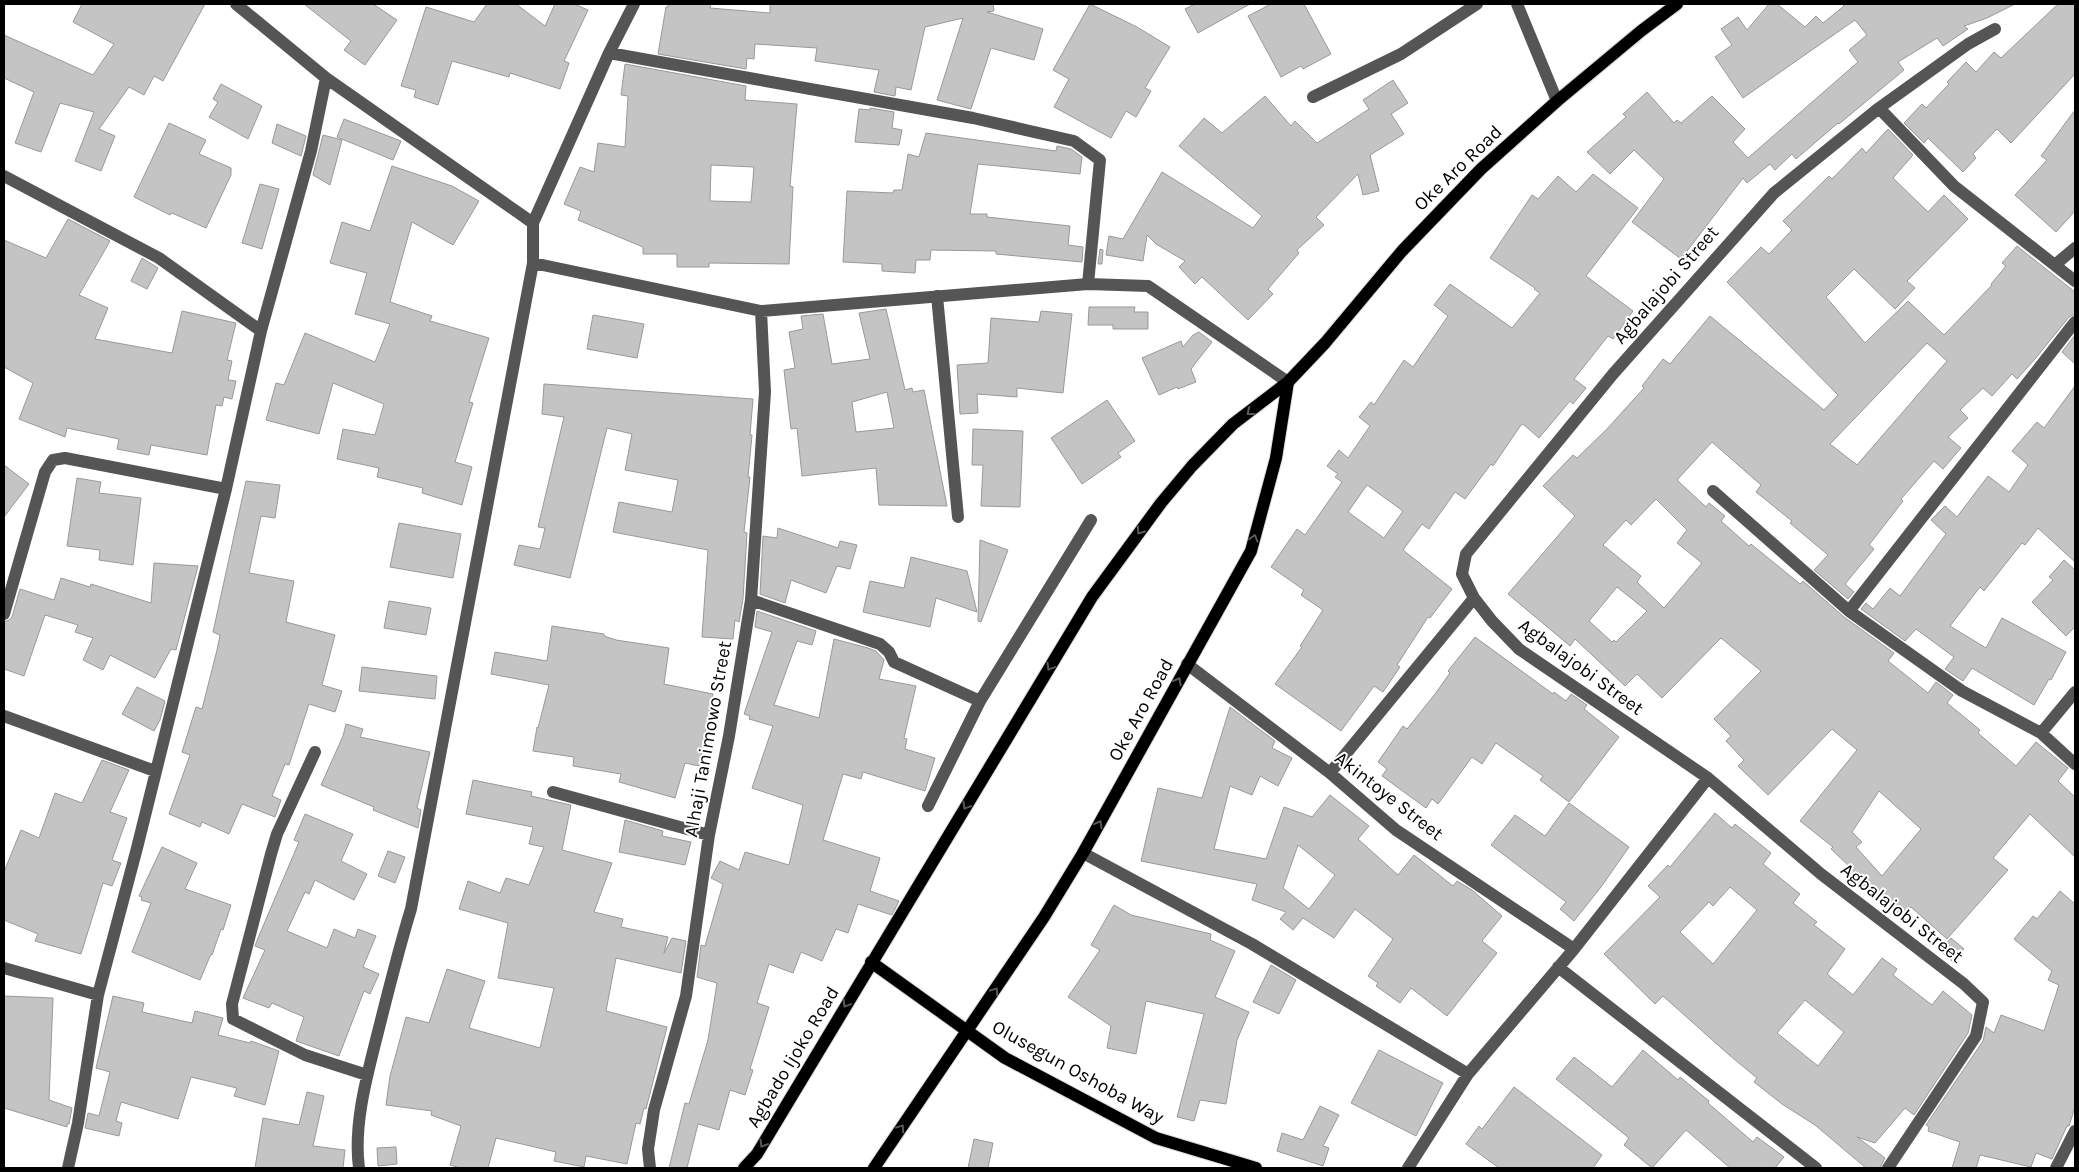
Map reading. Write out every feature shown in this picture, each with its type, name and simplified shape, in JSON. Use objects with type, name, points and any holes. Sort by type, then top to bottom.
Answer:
[{"type":"main road","name":"Oke Aro Road","points":[[871,962],[1092,597],[1160,504],[1192,466],[1234,424],[1288,382],[1326,343],[1402,251],[1481,169],[1641,31],[1677,4]]},
{"type":"main road","name":"Oke Aro Road","points":[[968,1032],[1044,917],[1083,853],[1251,551],[1276,458],[1288,382]]},
{"type":"main road","name":"Olusegun Oshoba Way","points":[[871,962],[1005,1058],[1156,1138],[1256,1168]]},
{"type":"main road","name":"Agbado Ijoko Road","points":[[744,1168],[757,1154],[871,962]]},
{"type":"main road","points":[[874,1168],[968,1032]]},
{"type":"street","points":[[236,4],[326,78],[533,223]]},
{"type":"street","points":[[359,1168],[356,1148],[367,1074],[396,957],[411,909],[533,262],[533,223],[609,53],[634,4]]},
{"type":"street","points":[[1313,97],[1401,54],[1477,4]]},
{"type":"street","points":[[1517,4],[1558,101]]},
{"type":"street","name":"Agbalajobi Street","points":[[1888,1168],[1976,1036],[1983,1002],[1964,984],[1821,874],[1708,778],[1519,649],[1492,621],[1474,598],[1462,574],[1466,554],[1607,382],[1774,193],[1879,108],[1968,44],[1995,28]]},
{"type":"street","points":[[609,53],[890,102],[973,118],[1074,141],[1100,160],[1088,284]]},
{"type":"street","points":[[68,1168],[78,1123],[98,995],[137,848],[226,489],[261,331],[311,151],[326,78]]},
{"type":"street","points":[[1879,108],[1954,186],[2056,264],[2075,281]]},
{"type":"street","points":[[4,176],[159,258],[261,331]]},
{"type":"street","points":[[2056,264],[2075,248]]},
{"type":"street","points":[[533,262],[760,312],[1088,284],[1148,286],[1288,382]]},
{"type":"street","points":[[938,296],[958,517]]},
{"type":"street","name":"Alhaji Tanimowo Street","points":[[650,1168],[648,1149],[654,1110],[686,996],[709,836],[729,736],[751,600],[765,392],[760,312]]},
{"type":"street","points":[[1849,611],[2075,322]]},
{"type":"street","points":[[4,614],[45,472],[53,460],[65,458],[226,489]]},
{"type":"street","points":[[1713,491],[1849,611],[1962,691],[2041,733],[2075,764]]},
{"type":"street","points":[[928,806],[980,701],[1091,520]]},
{"type":"street","points":[[1330,773],[1474,598]]},
{"type":"street","points":[[751,600],[880,644],[894,662],[980,701]]},
{"type":"street","name":"Akintoye Street","points":[[1187,664],[1330,773],[1396,830],[1574,950]]},
{"type":"street","points":[[2041,733],[2075,692]]},
{"type":"street","points":[[4,716],[155,771]]},
{"type":"street","points":[[315,752],[277,834],[232,1004],[233,1019],[305,1055],[367,1074]]},
{"type":"street","points":[[1408,1168],[1468,1074],[1574,950],[1708,778]]},
{"type":"street","points":[[554,792],[709,836]]},
{"type":"street","points":[[1083,853],[1252,944],[1468,1074]]},
{"type":"street","points":[[1558,967],[1816,1168]]},
{"type":"street","points":[[4,968],[98,995]]},
{"type":"street","points":[[2056,1168],[2075,1131]]},
{"type":"building","points":[[82,4],[205,4],[163,81],[154,76],[144,95],[129,87],[99,129],[115,136],[101,171],[75,161],[94,112],[60,103],[41,152],[15,143],[34,92],[4,78],[4,35],[93,75],[114,44],[73,22]]},
{"type":"building","points":[[304,4],[373,4],[397,20],[365,65],[344,50],[351,41]]},
{"type":"building","points":[[487,4],[516,4],[545,26],[555,4],[574,4],[588,10],[564,61],[569,63],[560,89],[510,73],[509,77],[452,61],[438,105],[414,97],[416,90],[401,86],[426,7],[474,22]]},
{"type":"building","points":[[668,4],[711,4],[710,8],[770,13],[770,4],[993,4],[994,11],[987,12],[1043,29],[1034,60],[991,48],[971,109],[937,100],[963,18],[925,27],[911,90],[896,87],[895,96],[874,92],[879,70],[815,61],[817,48],[755,44],[754,59],[747,58],[746,69],[658,54]]},
{"type":"building","points":[[1090,4],[1137,27],[1170,47],[1145,88],[1151,91],[1136,117],[1126,111],[1111,138],[1054,107],[1069,79],[1053,70]]},
{"type":"building","points":[[1195,4],[1250,4],[1198,33],[1185,9]]},
{"type":"building","points":[[1271,4],[1304,4],[1331,54],[1303,69],[1301,66],[1281,77],[1248,16]]},
{"type":"building","points":[[1769,4],[1777,4],[1805,27],[1816,16],[1823,23],[1844,6],[1842,4],[2015,4],[1987,18],[1964,26],[1968,29],[1943,46],[1937,38],[1898,62],[1904,70],[1796,159],[1792,154],[1775,170],[1770,164],[1747,183],[1743,178],[1681,259],[1632,222],[1664,179],[1634,150],[1610,174],[1587,152],[1626,117],[1623,114],[1647,92],[1674,123],[1677,120],[1681,123],[1712,96],[1745,129],[1733,142],[1748,158],[1858,62],[1849,50],[1867,35],[1855,20],[1743,98],[1715,57],[1732,45],[1721,29],[1738,17],[1747,30]]},
{"type":"building","points":[[2058,4],[2075,4],[2075,74],[2011,143],[1997,129],[1973,154],[1976,158],[1963,172],[1928,138],[1924,143],[1904,123],[1922,104],[1926,108],[1949,84],[1947,82],[1966,62],[1976,72],[1994,52],[2001,58]]},
{"type":"building","points":[[625,64],[746,86],[745,100],[797,104],[790,186],[793,187],[789,264],[709,263],[709,267],[677,267],[677,254],[643,254],[643,247],[578,220],[581,211],[564,204],[580,167],[594,172],[598,143],[625,147],[628,96],[621,95]],"holes":[[[711,165],[754,167],[751,202],[710,201]]]},
{"type":"building","points":[[1393,80],[1408,103],[1391,114],[1404,134],[1370,155],[1379,191],[1363,195],[1358,174],[1316,217],[1324,225],[1297,250],[1299,253],[1268,289],[1273,294],[1248,320],[1202,277],[1195,284],[1179,267],[1185,261],[1156,244],[1147,235],[1143,261],[1106,255],[1109,236],[1123,239],[1162,172],[1253,228],[1262,216],[1179,146],[1204,118],[1222,133],[1265,96],[1291,126],[1295,121],[1317,143],[1369,109],[1363,100]]},
{"type":"building","points":[[221,84],[262,106],[248,139],[209,117],[218,102],[213,99]]},
{"type":"building","points":[[870,108],[894,112],[892,128],[902,130],[899,145],[855,142],[859,109],[870,110]]},
{"type":"building","points":[[2075,110],[2075,211],[2056,232],[2015,195],[2047,160],[2041,156]]},
{"type":"building","points":[[344,119],[401,141],[393,160],[337,137]]},
{"type":"building","points":[[169,123],[206,140],[199,154],[231,168],[231,175],[206,228],[172,213],[170,215],[134,197]]},
{"type":"building","points":[[277,124],[306,136],[301,156],[272,143]]},
{"type":"building","points":[[1888,129],[1913,155],[1893,178],[1928,212],[1944,195],[1968,219],[1907,281],[1915,288],[1895,309],[1854,269],[1826,297],[1865,343],[1908,301],[1944,335],[1992,285],[2006,266],[2002,263],[2017,246],[2075,292],[2075,314],[2069,317],[2017,379],[2012,374],[1992,396],[1983,388],[1960,410],[1968,418],[1948,437],[1961,448],[1943,469],[1934,461],[1901,499],[1903,501],[1869,545],[1874,549],[1845,584],[1854,592],[1848,599],[1814,570],[1828,555],[1790,523],[1792,521],[1756,492],[1761,485],[1712,442],[1677,480],[1706,507],[1709,503],[1725,516],[1721,521],[1749,546],[1751,544],[1800,584],[1803,581],[1844,617],[1894,653],[1888,661],[1928,693],[1936,682],[1953,695],[1947,703],[1980,730],[1978,733],[2016,766],[2036,742],[2068,768],[2058,781],[2075,797],[2075,857],[2030,814],[1993,858],[2008,870],[1947,939],[1911,907],[1900,919],[1861,883],[1858,885],[1846,872],[1851,868],[1831,849],[1833,847],[1800,821],[1857,750],[1832,729],[1768,795],[1738,766],[1744,760],[1726,741],[1731,736],[1714,719],[1761,671],[1721,638],[1662,698],[1637,674],[1625,686],[1575,639],[1570,646],[1508,594],[1575,516],[1543,486],[1573,455],[1577,458],[1607,429],[1644,388],[1642,386],[1663,359],[1670,364],[1710,316],[1824,410],[1838,395],[1727,282],[1761,247],[1769,254],[1792,230],[1783,221],[1829,176],[1832,179],[1862,148],[1866,153]],"holes":[[[1927,343],[1947,361],[1857,465],[1830,444]],[[1656,499],[1687,530],[1677,543],[1702,563],[1664,608],[1637,582],[1641,576],[1603,545],[1626,520],[1631,525]],[[1617,587],[1647,611],[1616,642],[1614,640],[1612,642],[1589,621]],[[1879,791],[1921,829],[1882,876],[1856,847],[1862,842],[1852,832]]]},
{"type":"building","points":[[926,133],[1056,151],[1057,146],[1071,149],[1082,157],[1080,174],[978,164],[970,214],[987,214],[987,217],[1070,226],[1068,245],[1083,247],[1082,262],[996,254],[996,251],[931,250],[930,260],[916,260],[915,273],[882,271],[882,264],[843,262],[847,191],[893,193],[894,190],[902,190],[908,154],[919,157]]},
{"type":"building","points":[[323,135],[342,140],[330,185],[313,175]]},
{"type":"building","points":[[392,166],[452,186],[479,201],[453,245],[412,222],[390,302],[432,316],[430,321],[489,338],[469,402],[473,403],[455,462],[472,467],[462,505],[422,493],[423,488],[377,477],[379,468],[337,459],[343,429],[375,435],[384,404],[333,383],[319,434],[266,420],[276,383],[284,385],[305,333],[375,362],[390,324],[355,314],[367,273],[330,263],[342,222],[370,231]]},
{"type":"building","points":[[1593,174],[1638,208],[1586,276],[1633,311],[1613,339],[1608,336],[1574,379],[1586,388],[1573,404],[1570,401],[1539,438],[1523,424],[1521,425],[1493,466],[1491,464],[1465,499],[1455,492],[1429,529],[1422,524],[1403,550],[1452,589],[1430,618],[1428,617],[1397,665],[1400,667],[1383,692],[1374,686],[1341,731],[1275,684],[1302,647],[1300,646],[1323,610],[1301,595],[1304,590],[1271,567],[1297,529],[1305,535],[1342,482],[1335,477],[1338,474],[1327,466],[1339,450],[1348,458],[1370,426],[1359,417],[1371,402],[1374,405],[1404,360],[1413,367],[1448,316],[1434,305],[1450,284],[1512,328],[1540,293],[1490,258],[1532,195],[1538,199],[1558,176],[1576,192]],"holes":[[[1367,485],[1403,511],[1384,538],[1348,512]]]},
{"type":"building","points":[[260,184],[279,189],[262,249],[242,243]]},
{"type":"building","points":[[68,219],[110,241],[79,295],[108,308],[95,339],[172,353],[182,311],[236,323],[227,360],[232,361],[228,380],[236,381],[232,399],[224,397],[222,406],[216,405],[207,455],[151,445],[149,455],[117,449],[119,439],[67,428],[65,437],[19,419],[33,383],[4,367],[4,240],[46,258]]},
{"type":"building","points":[[1100,249],[1103,250],[1102,264],[1098,264]]},
{"type":"building","points":[[142,258],[158,268],[147,289],[131,281]]},
{"type":"building","points":[[1089,307],[1135,307],[1134,312],[1148,312],[1148,329],[1113,329],[1113,325],[1088,325]]},
{"type":"building","points":[[886,309],[905,390],[912,388],[913,392],[924,390],[947,506],[879,505],[876,468],[802,476],[797,428],[791,429],[784,370],[795,368],[789,332],[803,329],[801,316],[823,314],[832,364],[870,359],[859,313]],"holes":[[[887,392],[894,428],[856,432],[852,402]]]},
{"type":"building","points":[[1041,311],[1072,314],[1063,393],[1017,388],[1017,397],[977,394],[978,413],[960,414],[957,365],[988,363],[991,318],[1039,322]]},
{"type":"building","points":[[593,315],[644,324],[637,358],[587,349]]},
{"type":"building","points":[[1199,332],[1212,342],[1191,369],[1196,382],[1178,389],[1177,387],[1159,395],[1142,358],[1181,341],[1183,347],[1193,335]]},
{"type":"building","points":[[2075,335],[2075,364],[2062,352]]},
{"type":"building","points":[[544,384],[753,399],[748,477],[750,477],[744,532],[747,533],[743,599],[739,622],[735,620],[733,639],[702,637],[708,550],[613,532],[619,502],[672,512],[678,480],[625,470],[632,434],[607,428],[570,578],[514,565],[519,545],[540,549],[545,528],[538,527],[564,417],[542,414]]},
{"type":"building","points":[[2075,386],[2075,562],[2038,528],[2025,545],[2022,543],[1984,591],[1980,587],[1950,626],[1986,648],[2002,618],[2066,652],[2051,680],[2049,679],[2034,705],[1972,668],[1963,681],[1945,669],[1954,657],[1916,629],[1905,641],[1861,609],[1866,603],[1873,609],[1890,588],[1900,596],[1946,534],[1931,520],[1945,506],[1957,517],[1988,476],[2009,492],[2028,465],[2012,451],[2037,422],[2044,428]]},
{"type":"building","points":[[1107,400],[1135,441],[1118,453],[1121,457],[1082,484],[1051,438]]},
{"type":"building","points":[[973,429],[1023,431],[1020,507],[981,506],[983,465],[972,465]]},
{"type":"building","points":[[4,465],[29,484],[4,517]]},
{"type":"building","points":[[77,478],[101,482],[99,493],[141,498],[133,565],[99,560],[100,550],[67,546]]},
{"type":"building","points":[[246,481],[280,485],[275,518],[261,516],[249,573],[294,581],[286,622],[335,635],[322,685],[342,691],[335,712],[309,704],[289,765],[285,764],[272,796],[281,800],[275,817],[242,804],[229,834],[202,822],[200,827],[169,814],[190,755],[182,752],[196,707],[202,709],[217,650],[220,635],[213,632]]},
{"type":"building","points":[[399,523],[461,534],[453,578],[390,567]]},
{"type":"building","points":[[778,528],[838,548],[840,541],[857,545],[850,569],[837,566],[826,593],[791,580],[785,603],[760,594],[763,536],[777,538]]},
{"type":"building","points":[[980,540],[1008,550],[981,622],[978,621]]},
{"type":"building","points":[[911,557],[967,571],[977,612],[936,598],[930,627],[863,612],[870,581],[904,588]]},
{"type":"building","points":[[2064,560],[2075,570],[2075,627],[2066,636],[2032,602],[2053,580],[2049,577]]},
{"type":"building","points":[[154,563],[198,566],[176,650],[171,649],[155,678],[110,655],[103,670],[83,660],[93,638],[75,632],[78,625],[45,615],[24,676],[4,669],[4,622],[12,617],[20,589],[54,600],[61,578],[90,587],[91,584],[151,603]]},
{"type":"building","points":[[389,601],[431,608],[426,635],[384,628]]},
{"type":"building","points":[[757,611],[816,631],[812,645],[797,641],[774,705],[819,718],[834,639],[868,648],[876,651],[884,660],[879,679],[916,686],[904,738],[907,739],[905,749],[935,758],[925,791],[863,772],[861,779],[843,774],[823,840],[880,858],[870,891],[899,901],[892,915],[858,904],[848,933],[836,929],[822,961],[801,952],[793,973],[769,964],[757,1003],[769,1007],[750,1069],[753,1070],[745,1095],[730,1090],[719,1130],[698,1124],[687,1168],[669,1168],[685,1103],[689,1104],[708,1040],[717,983],[697,977],[701,945],[705,946],[723,884],[711,878],[720,861],[739,870],[745,852],[789,865],[803,805],[752,788],[773,726],[749,719],[750,716],[744,714],[772,632],[755,627]]},
{"type":"building","points":[[552,626],[604,634],[604,636],[616,640],[669,648],[664,684],[713,694],[699,766],[685,763],[675,798],[619,782],[621,774],[573,766],[574,757],[533,751],[537,727],[549,685],[491,674],[495,652],[547,661]]},
{"type":"building","points":[[1475,637],[1553,694],[1554,692],[1566,701],[1571,694],[1587,705],[1584,709],[1619,737],[1569,802],[1540,780],[1543,776],[1496,743],[1482,764],[1472,757],[1438,804],[1432,799],[1426,808],[1382,776],[1387,769],[1378,762],[1403,726],[1407,729],[1435,694],[1450,673],[1448,671]]},
{"type":"building","points":[[362,667],[437,676],[435,699],[359,691]]},
{"type":"building","points":[[137,687],[165,701],[160,720],[154,731],[122,714]]},
{"type":"building","points":[[1230,707],[1275,741],[1272,748],[1292,758],[1278,786],[1260,776],[1252,795],[1230,786],[1214,849],[1266,859],[1284,807],[1312,817],[1330,795],[1369,826],[1358,839],[1398,875],[1414,855],[1453,886],[1457,881],[1472,890],[1502,916],[1482,941],[1497,953],[1447,1016],[1411,988],[1400,1003],[1376,986],[1378,983],[1368,976],[1393,939],[1355,909],[1334,938],[1303,918],[1293,930],[1280,919],[1286,912],[1252,900],[1257,884],[1141,861],[1158,788],[1202,798]],"holes":[[[1298,845],[1335,875],[1309,909],[1283,888]]]},
{"type":"building","points":[[346,724],[363,729],[360,737],[430,752],[417,808],[421,810],[418,828],[373,810],[374,807],[321,785],[343,736]]},
{"type":"building","points":[[102,760],[129,770],[110,812],[127,818],[112,860],[121,863],[112,886],[103,883],[81,954],[35,941],[38,934],[4,920],[4,872],[21,830],[39,838],[55,793],[82,803]]},
{"type":"building","points":[[473,780],[532,792],[531,796],[571,805],[562,850],[612,863],[594,912],[623,919],[621,927],[668,937],[664,953],[672,938],[686,941],[681,973],[616,958],[606,1011],[667,1027],[646,1109],[644,1108],[640,1124],[636,1123],[627,1164],[586,1156],[584,1167],[554,1161],[556,1152],[496,1138],[488,1168],[461,1168],[450,1165],[461,1126],[431,1115],[432,1111],[386,1105],[390,1076],[406,1017],[429,1023],[447,969],[485,981],[469,1028],[540,1048],[554,988],[498,978],[508,923],[459,909],[468,881],[500,893],[506,878],[529,885],[544,847],[529,844],[533,827],[466,814]]},
{"type":"building","points":[[1569,803],[1629,847],[1574,921],[1560,909],[1566,902],[1491,845],[1515,815],[1545,836]]},
{"type":"building","points":[[1715,813],[1732,828],[1735,824],[1771,853],[1763,864],[1800,894],[1793,903],[1817,922],[1814,925],[1845,949],[1827,974],[1853,995],[1882,958],[1897,969],[1893,975],[1932,1005],[1943,991],[1972,1015],[1968,1033],[1914,1115],[1905,1108],[1875,1143],[1857,1137],[1885,1158],[1880,1168],[1866,1168],[1815,1125],[1782,1104],[1754,1082],[1757,1078],[1663,996],[1655,1004],[1604,954],[1660,897],[1648,886],[1668,865],[1670,867]],"holes":[[[1730,887],[1757,910],[1713,964],[1680,932],[1709,902],[1713,906]],[[1805,1000],[1844,1032],[1818,1066],[1777,1033]]]},
{"type":"building","points":[[305,814],[353,834],[341,861],[367,874],[354,900],[315,880],[309,894],[305,892],[287,931],[327,948],[334,929],[355,938],[358,929],[376,936],[363,967],[379,974],[370,994],[364,991],[339,1056],[296,1041],[304,1017],[272,1003],[269,1008],[243,998],[265,950],[255,946],[299,842],[294,840]]},
{"type":"building","points":[[625,820],[663,831],[662,836],[691,842],[685,865],[619,852]]},
{"type":"building","points":[[162,847],[197,863],[185,889],[231,905],[223,930],[221,929],[212,955],[200,980],[132,952],[151,903],[141,900],[142,897],[139,896]]},
{"type":"building","points":[[388,851],[405,857],[395,883],[378,876]]},
{"type":"building","points":[[2060,891],[2075,904],[2075,1107],[2069,1126],[2067,1126],[2052,1159],[2036,1153],[2031,1167],[1980,1155],[1976,1168],[1952,1168],[1960,1142],[1928,1131],[1929,1127],[1926,1125],[1983,1041],[1986,1027],[1994,1033],[2001,1015],[2044,1031],[2059,985],[2048,980],[2052,971],[2014,939],[2033,916],[2037,919]]},
{"type":"building","points":[[1114,905],[1131,915],[1211,934],[1210,940],[1235,951],[1215,997],[1249,1012],[1237,1040],[1226,1104],[1200,1100],[1194,1121],[1177,1117],[1204,1014],[1146,1001],[1136,1054],[1107,1048],[1111,1026],[1068,997],[1100,950],[1091,945]]},
{"type":"building","points":[[1951,938],[1964,949],[1953,962],[1940,950]]},
{"type":"building","points":[[1271,965],[1296,980],[1279,1014],[1253,1002]]},
{"type":"building","points":[[4,996],[53,998],[49,1100],[72,1108],[67,1127],[4,1108]]},
{"type":"building","points":[[113,996],[144,1003],[142,1012],[192,1023],[195,1011],[223,1018],[218,1035],[250,1043],[251,1041],[279,1051],[265,1105],[234,1096],[237,1088],[191,1077],[178,1119],[121,1102],[116,1121],[122,1123],[119,1136],[85,1128],[88,1113],[99,1116],[110,1072],[96,1068]]},
{"type":"building","points":[[1379,1050],[1443,1083],[1416,1136],[1351,1103]]},
{"type":"building","points":[[1643,1050],[1678,1080],[1680,1077],[1709,1101],[1708,1103],[1753,1142],[1757,1137],[1784,1157],[1775,1168],[1730,1168],[1686,1130],[1652,1168],[1624,1145],[1629,1138],[1556,1079],[1574,1057],[1612,1087]]},
{"type":"building","points":[[1514,1087],[1602,1155],[1593,1168],[1499,1168],[1466,1144],[1479,1126],[1482,1129]]},
{"type":"building","points":[[307,1092],[324,1096],[313,1146],[345,1150],[343,1168],[255,1168],[263,1118],[299,1125]]},
{"type":"building","points":[[1320,1106],[1339,1115],[1323,1146],[1329,1148],[1323,1166],[1277,1151],[1282,1133],[1303,1140]]},
{"type":"building","points":[[974,1139],[993,1143],[988,1168],[968,1168]]},
{"type":"building","points":[[396,1147],[397,1164],[378,1166],[377,1148]]}]
